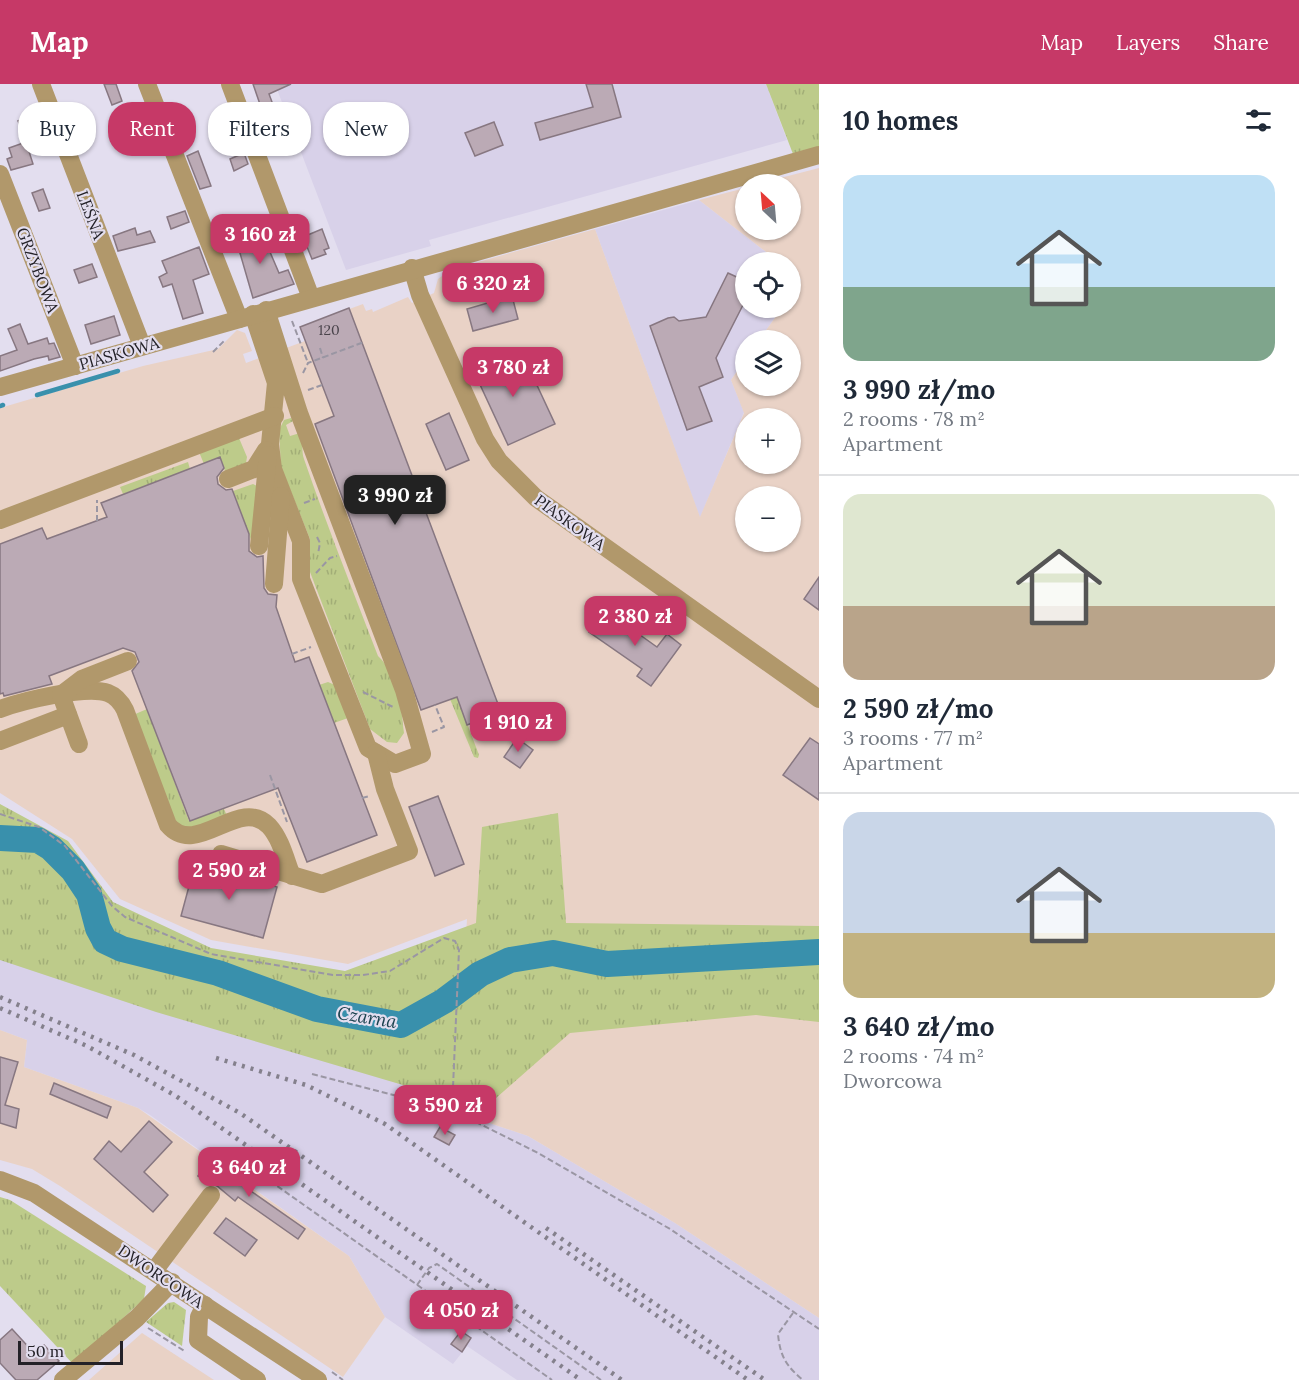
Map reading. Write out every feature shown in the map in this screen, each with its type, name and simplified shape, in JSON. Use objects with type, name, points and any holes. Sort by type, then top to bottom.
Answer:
[{"type":"street","name":"LEŚNA","points":[[41,84],[141,346]]},
{"type":"street","points":[[147,84],[299,413],[412,716],[422,754],[395,764],[368,748],[301,579],[301,541],[274,472]]},
{"type":"street","points":[[230,84],[311,298]]},
{"type":"street","name":"PIASKOWA","points":[[0,386],[819,155]]},
{"type":"street","name":"GRZYBOWA","points":[[0,174],[75,366]]},
{"type":"street","name":"PIASKOWA","points":[[412,268],[420,296],[485,439],[499,461],[516,481],[536,498],[819,699]]},
{"type":"street","points":[[252,314],[276,383],[274,416],[264,473],[259,546]]},
{"type":"street","points":[[0,520],[274,416]]},
{"type":"street","points":[[267,565],[274,472],[270,444]]},
{"type":"street","points":[[228,479],[254,469],[270,444]]},
{"type":"street","points":[[274,584],[281,490]]},
{"type":"street","points":[[60,695],[82,679],[128,661]]},
{"type":"street","points":[[0,709],[28,698],[109,693],[121,703],[168,825],[175,833],[189,837],[252,817],[262,821],[276,837],[292,876]]},
{"type":"street","points":[[60,695],[79,744]]},
{"type":"street","points":[[0,741],[68,715]]},
{"type":"street","points":[[221,854],[322,884],[409,851],[385,789],[376,753]]},
{"type":"street","name":"DWORCOWA","points":[[0,1180],[34,1193],[318,1380]]},
{"type":"street","points":[[154,1271],[211,1195]]},
{"type":"street","points":[[63,1380],[137,1318],[172,1282]]},
{"type":"street","points":[[205,1305],[199,1317],[198,1340],[257,1380]]},
{"type":"path","points":[[213,352],[229,335]]},
{"type":"path","points":[[299,381],[308,363],[364,342]]},
{"type":"path","points":[[320,348],[323,358]]},
{"type":"path","points":[[97,521],[95,510],[99,496]]},
{"type":"path","points":[[362,700],[357,689],[412,716]]},
{"type":"path","points":[[270,775],[289,826]]},
{"type":"path","points":[[362,798],[376,795]]},
{"type":"path","points":[[0,814],[39,827],[64,846],[112,906],[125,917],[211,954],[333,975],[363,975],[390,970],[444,938],[455,941],[459,950],[452,1110]]},
{"type":"path","points":[[312,1074],[452,1110],[601,1187],[670,1229],[819,1329]]},
{"type":"path","points":[[270,1181],[552,1380]]},
{"type":"path","points":[[417,1285],[429,1268],[436,1264],[601,1380]]},
{"type":"path","points":[[794,1312],[778,1334],[780,1353],[788,1368],[804,1380]]},
{"type":"path","points":[[137,1318],[188,1353]]},
{"type":"shaded area","points":[[275,84],[766,84],[787,140],[429,240],[431,246],[346,270],[302,156],[311,156],[311,102],[282,102]]},
{"type":"shaded area","points":[[819,168],[819,1318],[675,1223],[528,1136],[477,1119],[478,1103],[456,1100],[467,919],[348,964],[211,940],[120,899],[72,839],[0,793],[0,408],[143,366],[218,349],[237,330],[245,333],[252,351],[243,354],[246,363],[305,341],[300,327],[363,304],[366,311],[372,309],[373,312],[408,297],[412,303],[434,293],[438,279],[450,270],[595,229],[700,517],[735,434],[735,474],[801,474],[801,408],[742,408],[737,396],[801,396],[801,330],[766,330],[775,318],[801,318],[801,252],[766,252],[751,240],[801,240],[801,174],[796,174]]},
{"type":"shaded area","points":[[735,191],[735,228],[699,200]]},
{"type":"shaded area","points":[[699,200],[735,228],[735,240],[751,240],[766,252],[735,252],[735,318],[775,318],[766,330],[735,330],[735,374],[731,380],[735,396],[738,396],[742,408],[735,408],[735,434],[700,518],[595,229]]},
{"type":"shaded area","points":[[735,374],[735,390],[731,380]]},
{"type":"shaded area","points":[[0,853],[71,893],[479,1103],[477,1119],[528,1136],[675,1223],[819,1318],[819,1380],[517,1380],[467,1346],[453,1364],[385,1317],[349,1256],[150,1115],[138,1108],[24,1067],[27,1040],[0,1030]]},
{"type":"shaded area","points":[[0,1030],[27,1040],[24,1067],[138,1108],[349,1256],[385,1317],[343,1377],[60,1186],[32,1169],[0,1160]]},
{"type":"shaded area","points":[[142,1333],[214,1380],[89,1380]]},
{"type":"green space","points":[[766,84],[819,84],[819,147],[793,154]]},
{"type":"green space","points":[[291,418],[295,420],[286,425],[290,436],[300,433],[304,459],[340,558],[378,656],[395,682],[404,733],[397,743],[387,742],[370,729],[310,572],[310,539],[281,467],[279,430],[284,420]]},
{"type":"green space","points":[[239,438],[247,457],[246,463],[225,471],[220,458],[204,464],[199,452]]},
{"type":"green space","points":[[188,462],[190,469],[123,494],[120,487]]},
{"type":"green space","points":[[253,484],[257,486],[253,545],[233,491]]},
{"type":"green space","points":[[328,682],[335,685],[348,718],[334,723],[319,685]]},
{"type":"green space","points":[[457,697],[479,755],[478,758],[474,757],[450,699]]},
{"type":"green space","points":[[147,709],[189,821],[224,809],[228,818],[193,831],[178,827],[133,715]]},
{"type":"green space","points":[[0,804],[68,841],[113,902],[211,948],[345,971],[476,923],[482,827],[558,813],[566,923],[819,926],[819,1022],[756,1015],[570,1033],[472,1119],[413,1088],[156,1012],[0,960]]},
{"type":"green space","points":[[0,1197],[10,1200],[146,1286],[144,1299],[73,1364],[0,1286]]},
{"type":"green space","points":[[174,1302],[186,1310],[182,1346],[146,1322],[168,1303]]},
{"type":"building","points":[[104,84],[116,84],[122,101],[111,102]]},
{"type":"building","points":[[253,84],[291,84],[269,94],[272,102],[259,102]]},
{"type":"building","points":[[586,84],[612,84],[621,117],[540,140],[535,123],[593,107]]},
{"type":"building","points":[[494,122],[503,145],[475,156],[465,133]]},
{"type":"building","points":[[18,145],[18,156],[30,156],[33,164],[11,170],[7,159],[12,157],[9,148]]},
{"type":"building","points":[[198,151],[211,186],[200,189],[187,156],[196,156]]},
{"type":"building","points":[[245,156],[248,164],[234,171],[230,159]]},
{"type":"building","points":[[43,189],[50,208],[39,211],[32,193]]},
{"type":"building","points":[[185,211],[189,222],[171,229],[167,217]]},
{"type":"building","points":[[245,225],[250,242],[264,238],[279,273],[288,270],[294,284],[253,298],[233,229]]},
{"type":"building","points":[[135,228],[137,235],[150,231],[155,242],[118,251],[113,236]]},
{"type":"building","points":[[322,229],[329,248],[324,250],[326,254],[312,259],[303,237]]},
{"type":"building","points":[[199,247],[209,274],[193,280],[203,313],[183,319],[172,284],[163,287],[159,277],[167,273],[162,261]]},
{"type":"building","points":[[92,264],[97,277],[79,283],[74,270]]},
{"type":"building","points":[[728,273],[735,276],[736,318],[716,358],[723,377],[699,387],[712,421],[687,430],[650,326],[674,317],[679,321],[706,317]]},
{"type":"building","points":[[512,296],[518,319],[473,331],[467,309]]},
{"type":"building","points":[[349,308],[501,712],[467,725],[457,697],[421,710],[315,424],[334,416],[300,327]]},
{"type":"building","points":[[114,316],[120,335],[91,344],[85,325]]},
{"type":"building","points":[[20,324],[28,344],[47,338],[49,344],[54,343],[60,357],[49,360],[48,356],[34,359],[0,371],[0,356],[17,350],[8,329]]},
{"type":"building","points":[[492,353],[496,362],[507,357],[514,372],[528,366],[555,424],[508,445],[470,363]]},
{"type":"building","points":[[449,413],[469,460],[446,470],[426,424]]},
{"type":"building","points":[[220,457],[224,468],[217,477],[218,484],[226,490],[232,489],[249,534],[249,551],[257,557],[263,556],[264,588],[268,594],[277,595],[276,607],[295,662],[309,657],[377,835],[307,862],[278,788],[190,821],[132,671],[139,662],[135,652],[123,648],[49,676],[52,684],[4,696],[3,693],[0,694],[0,544],[42,528],[47,539],[107,517],[101,503]]},
{"type":"building","points":[[819,577],[819,610],[804,599]]},
{"type":"building","points":[[605,610],[657,647],[667,634],[681,645],[651,686],[637,676],[642,669],[589,632]]},
{"type":"building","points":[[517,738],[533,750],[520,768],[504,757]]},
{"type":"building","points":[[810,738],[819,744],[819,800],[783,775]]},
{"type":"building","points":[[438,796],[464,864],[435,876],[409,807]]},
{"type":"building","points":[[195,864],[277,887],[263,938],[181,916]]},
{"type":"building","points":[[0,1057],[18,1062],[5,1105],[19,1109],[16,1128],[0,1123]]},
{"type":"building","points":[[54,1083],[111,1107],[107,1118],[50,1094]]},
{"type":"building","points":[[149,1121],[172,1142],[144,1172],[168,1195],[153,1212],[94,1159],[109,1141],[121,1152]]},
{"type":"building","points":[[440,1127],[455,1135],[449,1145],[434,1137]]},
{"type":"building","points":[[208,1161],[305,1229],[298,1239],[238,1197],[235,1201],[217,1186],[198,1176]]},
{"type":"building","points":[[226,1218],[257,1240],[245,1256],[214,1233]]},
{"type":"building","points":[[12,1329],[34,1353],[44,1345],[59,1361],[37,1380],[16,1380],[0,1363],[0,1340]]},
{"type":"building","points":[[461,1331],[471,1338],[462,1352],[451,1344]]},
{"type":"waterway","points":[[37,395],[118,371]]},
{"type":"waterway","name":"Czarna","points":[[0,838],[38,840],[51,848],[73,870],[89,894],[98,928],[105,941],[122,949],[218,973],[317,1009],[401,1025],[444,1001],[480,974],[510,960],[553,953],[607,964],[819,952]]},
{"type":"railway","points":[[0,997],[134,1055],[240,1113],[622,1380]]},
{"type":"railway","points":[[0,1008],[87,1046],[176,1096],[581,1380]]},
{"type":"railway","points":[[216,1058],[306,1085],[385,1124],[748,1380]]},
{"type":"railway","points":[[546,1228],[765,1380]]}]
